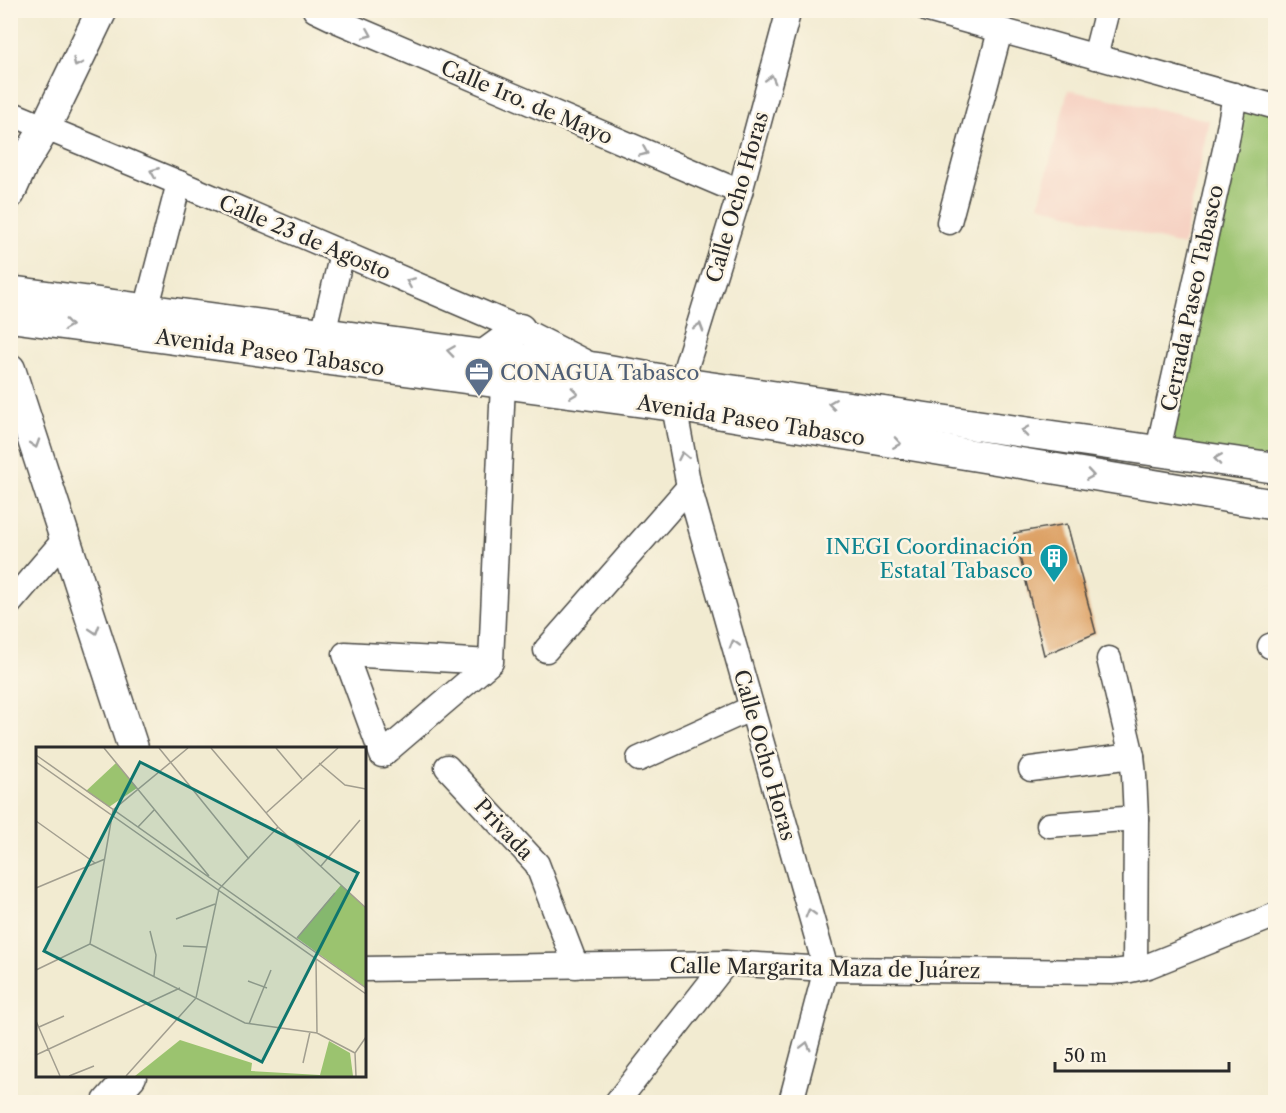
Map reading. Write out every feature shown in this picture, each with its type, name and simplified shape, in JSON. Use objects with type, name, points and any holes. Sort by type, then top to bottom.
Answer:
[{"type":"main road","points":[[10,193],[22,166],[45,128],[102,10]]},
{"type":"main road","name":"Avenida Paseo Tabasco","points":[[10,291],[323,334],[597,368],[678,394],[1275,505]]},
{"type":"main road","name":"Avenida Paseo Tabasco","points":[[10,317],[503,383],[678,394],[1158,450],[1275,468]]},
{"type":"main road","points":[[484,355],[520,329]]},
{"type":"main road","points":[[10,369],[133,747]]},
{"type":"main road","points":[[108,1102],[130,1077]]},
{"type":"street","name":"Calle 1ro. de Mayo","points":[[315,10],[740,192]]},
{"type":"street","name":"Calle Ocho Horas","points":[[789,10],[740,192],[678,394],[689,487],[826,969]]},
{"type":"street","points":[[928,10],[1275,107]]},
{"type":"street","points":[[1095,57],[1107,10]]},
{"type":"street","points":[[949,222],[1000,31]]},
{"type":"street","name":"Cerrada Paseo Tabasco","points":[[1158,450],[1226,146],[1235,95]]},
{"type":"street","name":"Calle 23 de Agosto","points":[[10,113],[520,329],[597,368]]},
{"type":"street","points":[[146,310],[179,183]]},
{"type":"street","points":[[323,334],[342,253]]},
{"type":"street","points":[[491,662],[345,654],[381,755],[491,662],[503,383]]},
{"type":"street","points":[[546,650],[689,487]]},
{"type":"street","points":[[10,603],[21,577],[65,539]]},
{"type":"street","points":[[1109,659],[1132,756],[1136,818],[1135,968]]},
{"type":"street","points":[[639,759],[752,708]]},
{"type":"street","points":[[1031,769],[1132,756]]},
{"type":"street","name":"Privada","points":[[447,767],[537,864],[576,966]]},
{"type":"street","points":[[1048,825],[1136,818]]},
{"type":"street","name":"Calle Margarita Maza de Juárez","points":[[366,969],[726,963],[826,969],[1112,972],[1164,960],[1275,915]]},
{"type":"street","points":[[617,1102],[726,963]]},
{"type":"street","points":[[791,1102],[826,969]]},
{"type":"shaded area","points":[[1068,90],[1209,120],[1183,246],[1039,205]]},
{"type":"green space","points":[[1235,95],[1275,107],[1275,468],[1158,450]]},
{"type":"building","name":"INEGI Coordinación Estatal Tabasco","points":[[1067,524],[1096,633],[1044,655],[1014,533]]},
{"type":"place","name":"CONAGUA Tabasco","points":[[479,398]]},
{"type":"place","name":"INEGI Coordinación Estatal Tabasco","points":[[1054,584]]}]
